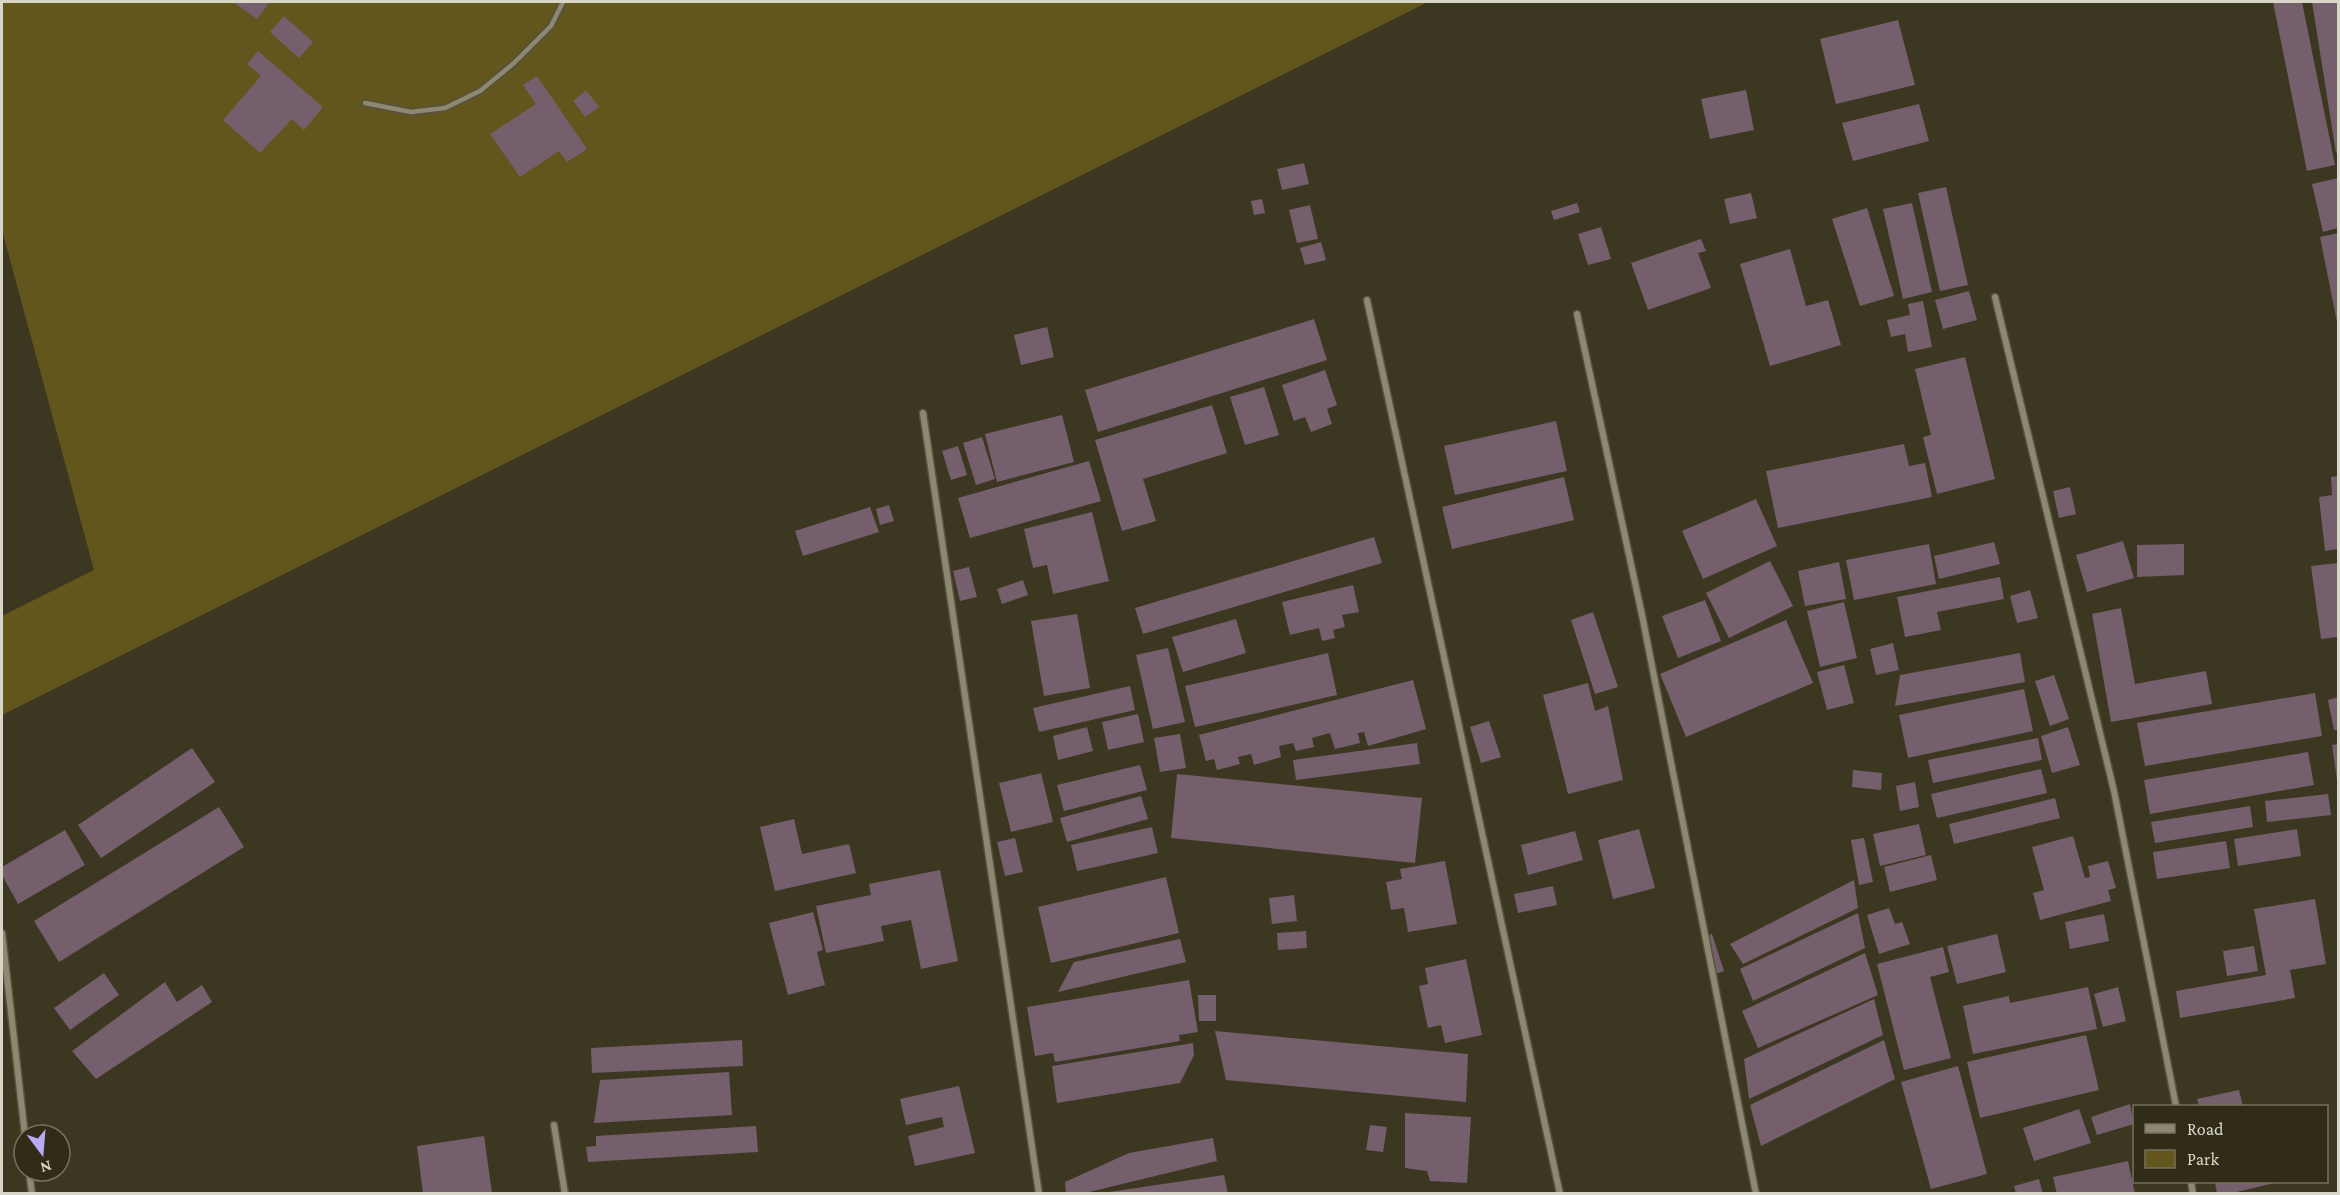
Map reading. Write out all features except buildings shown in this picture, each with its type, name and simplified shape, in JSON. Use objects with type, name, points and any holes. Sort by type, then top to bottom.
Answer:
[{"type":"street","points":[[1995,297],[2114,791],[2176,1105]]},
{"type":"street","points":[[1367,300],[1560,1194]]},
{"type":"street","points":[[1577,314],[1644,627],[1756,1194]]},
{"type":"street","points":[[923,413],[1039,1194]]},
{"type":"street","points":[[2,933],[24,1123]]},
{"type":"street","points":[[554,1125],[565,1194]]},
{"type":"lane","points":[[365,103],[411,112],[445,108],[480,91],[514,63],[551,26],[563,2]]},
{"type":"green space","points":[[2,2],[1428,2],[2,715],[2,616],[94,570],[2,230]]}]
